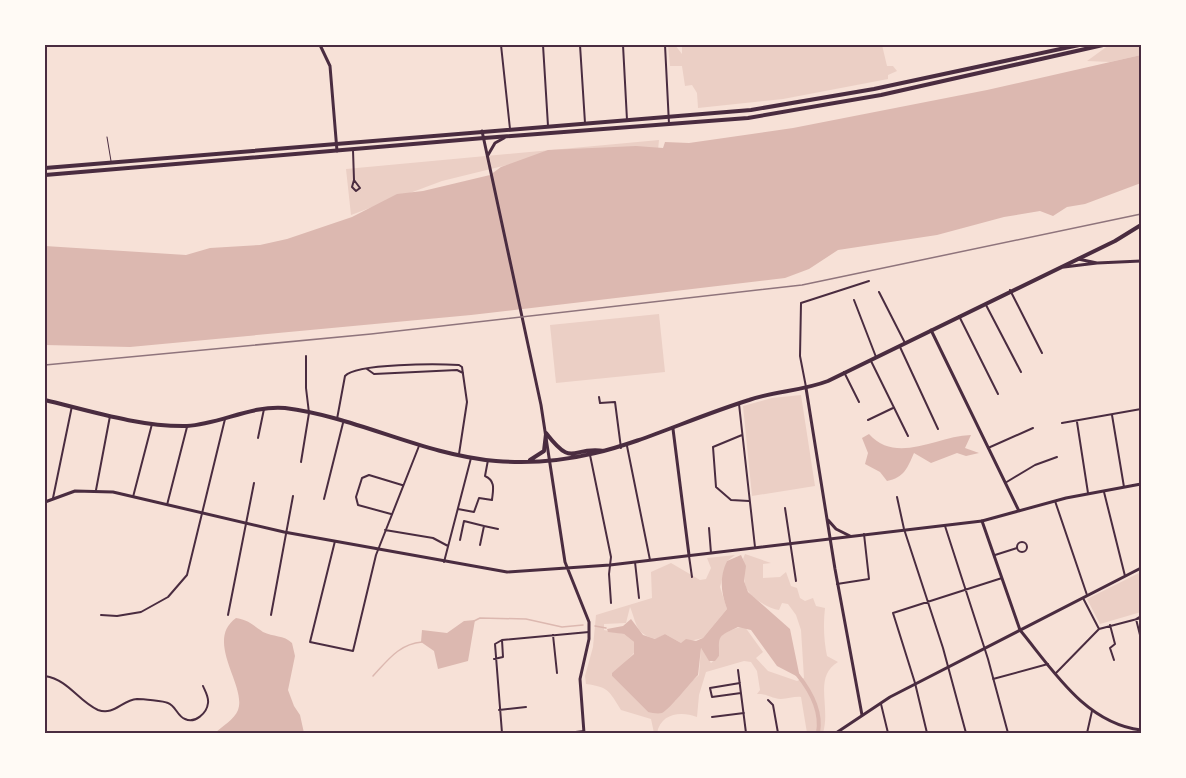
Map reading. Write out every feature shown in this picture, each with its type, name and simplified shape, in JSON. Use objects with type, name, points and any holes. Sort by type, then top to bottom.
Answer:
[{"type":"main road","points":[[320,45],[330,66],[337,151]]},
{"type":"main road","points":[[45,168],[482,131],[741,112],[809,102],[1052,48],[1079,45]]},
{"type":"main road","points":[[45,175],[515,135],[748,118],[833,105],[1103,45]]},
{"type":"main road","points":[[482,131],[546,433],[558,527],[567,569],[586,615],[589,632],[580,679],[582,732]]},
{"type":"main road","points":[[488,156],[491,148],[500,140],[515,135]]},
{"type":"main road","points":[[45,400],[152,423],[187,426],[264,409],[282,408],[309,413],[420,445],[488,460],[550,461],[590,455],[627,446],[738,404],[775,393],[806,388],[870,360],[1050,270],[1115,241],[1141,225]]},
{"type":"main road","points":[[1075,259],[1097,262]]},
{"type":"main road","points":[[1050,270],[1097,262],[1141,261]]},
{"type":"main road","points":[[931,330],[1019,511]]},
{"type":"main road","points":[[806,388],[837,584],[862,715]]},
{"type":"main road","points":[[673,429],[689,555]]},
{"type":"main road","points":[[546,433],[558,449],[567,454],[606,452]]},
{"type":"main road","points":[[527,461],[544,451],[546,433]]},
{"type":"main road","points":[[45,502],[75,491],[96,490],[286,532],[507,572],[610,565],[982,521],[1088,493],[1141,484]]},
{"type":"main road","points":[[826,518],[836,529],[850,536]]},
{"type":"main road","points":[[982,521],[1020,630],[1078,700],[1092,711],[1125,727],[1141,730]]},
{"type":"main road","points":[[836,733],[915,683],[1141,568]]},
{"type":"main road","points":[[1124,733],[1125,727]]},
{"type":"street","points":[[501,45],[510,129]]},
{"type":"street","points":[[543,45],[548,126]]},
{"type":"street","points":[[580,45],[585,123]]},
{"type":"street","points":[[623,45],[627,120]]},
{"type":"street","points":[[665,45],[669,124]]},
{"type":"street","points":[[604,122],[605,129]]},
{"type":"street","points":[[352,150],[354,180]]},
{"type":"street","points":[[806,388],[800,356],[801,303],[869,281]]},
{"type":"street","points":[[1010,290],[1042,353]]},
{"type":"street","points":[[879,292],[905,343]]},
{"type":"street","points":[[854,300],[876,357]]},
{"type":"street","points":[[985,303],[1022,372]]},
{"type":"street","points":[[959,316],[998,394]]},
{"type":"street","points":[[899,346],[938,429]]},
{"type":"street","points":[[301,462],[309,413],[306,356]]},
{"type":"street","points":[[870,360],[908,436]]},
{"type":"street","points":[[336,421],[346,374],[367,369],[457,364],[462,368],[466,402],[459,454]]},
{"type":"street","points":[[367,369],[374,374],[457,370],[463,373]]},
{"type":"street","points":[[844,372],[859,402]]},
{"type":"street","points":[[599,397],[600,403],[615,402],[621,448]]},
{"type":"street","points":[[738,404],[755,548]]},
{"type":"street","points":[[53,498],[72,406]]},
{"type":"street","points":[[868,420],[894,408]]},
{"type":"street","points":[[258,438],[264,409]]},
{"type":"street","points":[[1062,423],[1141,409]]},
{"type":"street","points":[[96,490],[111,414]]},
{"type":"street","points":[[1112,414],[1124,487]]},
{"type":"street","points":[[101,615],[117,616],[141,612],[177,590],[189,569],[225,418]]},
{"type":"street","points":[[1077,420],[1088,493]]},
{"type":"street","points":[[133,497],[152,423]]},
{"type":"street","points":[[324,499],[343,423]]},
{"type":"street","points":[[167,505],[187,426]]},
{"type":"street","points":[[988,448],[1033,428]]},
{"type":"street","points":[[742,435],[713,447],[716,487],[730,500],[749,501]]},
{"type":"street","points":[[335,541],[310,642],[352,651],[378,550],[420,445]]},
{"type":"street","points":[[627,446],[650,560]]},
{"type":"street","points":[[590,455],[611,557],[611,603]]},
{"type":"street","points":[[444,562],[471,456]]},
{"type":"street","points":[[1005,483],[1035,465],[1057,457]]},
{"type":"street","points":[[458,509],[474,512],[480,498],[492,500],[494,486],[490,478],[485,476],[488,460]]},
{"type":"street","points":[[391,514],[358,505],[356,497],[362,478],[369,475],[403,485]]},
{"type":"street","points":[[228,615],[254,483]]},
{"type":"street","points":[[1104,490],[1125,576]]},
{"type":"street","points":[[271,615],[293,496]]},
{"type":"street","points":[[897,497],[904,529],[948,667],[966,733]]},
{"type":"street","points":[[1055,501],[1087,595]]},
{"type":"street","points":[[785,508],[796,581]]},
{"type":"street","points":[[455,519],[498,529]]},
{"type":"street","points":[[460,540],[464,521]]},
{"type":"street","points":[[480,545],[484,526]]},
{"type":"street","points":[[945,526],[1008,733]]},
{"type":"street","points":[[709,528],[711,553]]},
{"type":"street","points":[[385,531],[436,539],[448,546]]},
{"type":"street","points":[[837,584],[869,579],[864,534]]},
{"type":"street","points":[[995,555],[1017,548]]},
{"type":"street","points":[[689,555],[692,577]]},
{"type":"street","points":[[635,562],[639,598]]},
{"type":"street","points":[[927,733],[915,683],[893,613],[1002,578]]},
{"type":"street","points":[[1083,598],[1099,629]]},
{"type":"street","points":[[1056,673],[1099,629],[1141,617]]},
{"type":"street","points":[[1136,619],[1141,639]]},
{"type":"street","points":[[1110,625],[1115,645],[1110,648],[1114,660]]},
{"type":"street","points":[[502,733],[494,659],[495,644],[502,640],[589,632]]},
{"type":"street","points":[[553,635],[557,673]]},
{"type":"street","points":[[494,659],[503,657],[502,640]]},
{"type":"street","points":[[993,679],[1048,664]]},
{"type":"street","points":[[738,670],[745,733]]},
{"type":"street","points":[[45,676],[62,680],[100,711],[111,711],[130,700],[139,699],[167,703],[182,718],[189,720],[198,718],[207,709],[208,701],[203,686]]},
{"type":"street","points":[[740,683],[710,688],[712,697],[741,693]]},
{"type":"street","points":[[768,700],[773,705],[778,733]]},
{"type":"street","points":[[881,703],[888,733]]},
{"type":"street","points":[[499,710],[526,707]]},
{"type":"street","points":[[1087,733],[1092,711]]},
{"type":"street","points":[[712,717],[744,713]]},
{"type":"street","points":[[45,724],[46,733]]},
{"type":"street","points":[[847,726],[849,733]]},
{"type":"street","points":[[567,733],[582,732]]},
{"type":"lane","points":[[107,137],[111,163]]},
{"type":"shaded area","points":[[668,45],[675,45],[682,54],[682,45],[882,45],[887,66],[893,66],[897,71],[888,75],[888,79],[783,99],[698,108],[697,93],[692,85],[685,86],[682,66],[670,66]]},
{"type":"shaded area","points":[[1109,45],[1141,45],[1141,55],[1110,62],[1087,61]]},
{"type":"shaded area","points":[[1141,55],[1141,183],[1085,204],[1067,207],[1053,216],[1040,211],[1004,217],[937,235],[838,250],[809,269],[785,278],[471,315],[130,347],[45,345],[45,246],[186,255],[210,248],[260,245],[287,239],[352,217],[397,194],[423,191],[490,175],[501,167],[548,150],[636,146],[663,148],[665,142],[689,143],[793,128],[987,90]]},
{"type":"shaded area","points":[[659,140],[658,150],[515,163],[442,181],[351,215],[346,169]]},
{"type":"shaded area","points":[[659,314],[665,372],[556,383],[550,325]]},
{"type":"shaded area","points":[[801,395],[815,486],[752,496],[743,406],[772,398]]},
{"type":"shaded area","points":[[869,434],[880,443],[904,448],[971,435],[965,448],[979,453],[966,456],[957,453],[931,463],[914,453],[901,475],[887,481],[880,472],[865,464],[868,453],[862,438]]},
{"type":"shaded area","points":[[745,554],[771,563],[763,564],[763,578],[780,577],[786,572],[791,586],[797,588],[800,598],[805,601],[813,598],[816,606],[825,608],[824,633],[827,656],[838,662],[831,668],[824,684],[823,733],[807,733],[801,697],[778,699],[757,694],[760,690],[757,671],[751,662],[744,661],[706,672],[699,695],[697,717],[685,714],[672,715],[663,721],[657,733],[654,733],[651,719],[621,710],[608,691],[586,684],[585,676],[593,647],[596,615],[652,598],[651,572],[671,563],[700,580],[706,579],[711,568],[707,558],[735,555],[727,561],[720,587],[727,609],[703,638],[681,643],[665,634],[656,639],[649,637],[638,628],[630,607],[626,623],[604,624],[604,630],[624,634],[634,642],[634,653],[612,676],[648,712],[675,701],[683,689],[699,675],[701,648],[711,663],[719,656],[717,646],[720,638],[731,630],[745,627],[763,652],[756,658],[768,671],[797,681],[804,678],[801,630],[796,615],[788,604],[782,603],[779,610],[774,609],[758,601],[749,593],[744,581],[743,559]]},
{"type":"shaded area","points":[[741,555],[746,566],[744,581],[748,592],[790,629],[800,678],[777,666],[751,630],[738,627],[721,637],[719,656],[715,661],[709,661],[701,648],[698,675],[669,707],[662,713],[648,712],[612,676],[612,673],[634,654],[634,642],[624,634],[608,632],[607,629],[623,626],[631,619],[643,635],[655,639],[665,634],[681,643],[686,639],[696,641],[703,638],[727,609],[722,585],[727,561]]},
{"type":"shaded area","points":[[1141,572],[1141,612],[1100,624],[1087,599]]},
{"type":"shaded area","points":[[236,618],[292,643],[295,656],[288,690],[300,715],[304,733],[215,733],[231,720],[238,710],[237,689],[228,664],[224,639],[227,628]]},
{"type":"shaded area","points":[[475,620],[468,661],[438,669],[434,651],[421,642],[422,630],[447,633],[464,621]]},
{"type":"waterway","points":[[474,621],[480,618],[526,619],[562,627],[583,625]]},
{"type":"waterway","points":[[595,626],[606,628]]},
{"type":"waterway","points":[[373,676],[400,649],[422,642]]},
{"type":"waterway","points":[[797,674],[817,709],[818,733]]},
{"type":"railway","points":[[45,365],[371,334],[802,285],[1141,214]]}]
